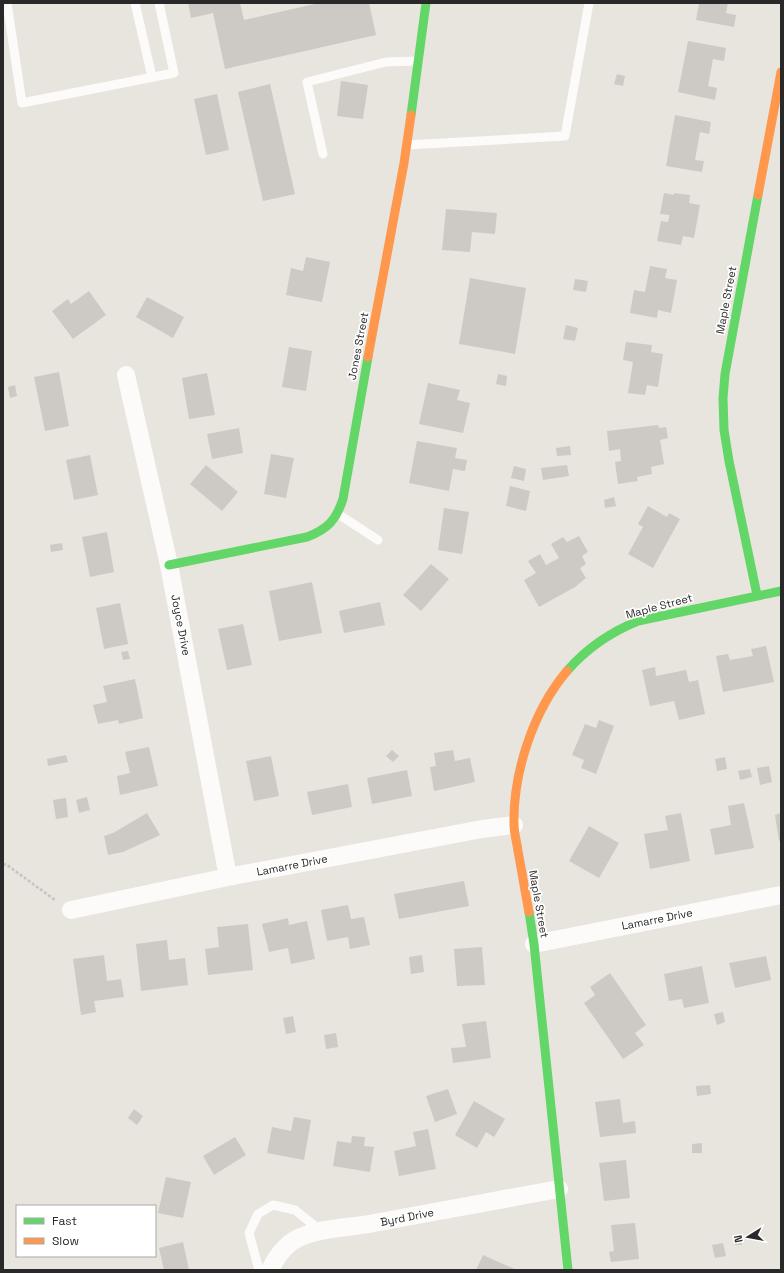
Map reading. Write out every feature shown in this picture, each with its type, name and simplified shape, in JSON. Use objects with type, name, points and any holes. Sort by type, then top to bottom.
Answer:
[{"type":"street","name":"Jones Street","points":[[169,565],[307,537],[318,533],[332,523],[338,514],[343,500],[406,145],[426,3]]},
{"type":"street","name":"Maple Street","points":[[568,1270],[534,944],[514,826],[516,789],[527,742],[549,697],[563,676],[577,660],[594,646],[621,628],[638,621],[757,595],[729,462],[724,430],[723,398],[725,374],[781,72]]},
{"type":"street","name":"Joyce Drive","points":[[126,374],[169,565],[228,877]]},
{"type":"street","points":[[757,595],[781,591]]},
{"type":"street","name":"Lamarre Drive","points":[[71,910],[228,877],[482,829],[514,826]]},
{"type":"street","name":"Lamarre Drive","points":[[534,944],[781,895]]},
{"type":"street","name":"Byrd Drive","points":[[270,1270],[276,1258],[287,1245],[302,1236],[322,1231],[360,1226],[559,1189]]},
{"type":"lane","points":[[7,3],[22,103],[174,73],[159,3]]},
{"type":"lane","points":[[135,3],[152,77]]},
{"type":"lane","points":[[406,145],[565,136],[589,3]]},
{"type":"lane","points":[[323,154],[307,82],[386,62],[418,61]]},
{"type":"lane","points":[[338,514],[378,540]]},
{"type":"lane","points":[[259,1270],[250,1233],[258,1214],[273,1205],[295,1210],[322,1231]]},
{"type":"path","points":[[3,864],[7,865],[71,910]]},
{"type":"building","points":[[188,3],[240,3],[244,20],[319,3],[369,3],[376,35],[225,69],[213,13],[191,18]]},
{"type":"building","points":[[699,3],[728,3],[726,13],[736,15],[734,27],[696,20]]},
{"type":"building","points":[[688,41],[726,48],[724,61],[713,59],[708,86],[717,88],[715,100],[678,92]]},
{"type":"building","points":[[617,74],[625,76],[623,86],[614,84]]},
{"type":"building","points":[[341,81],[368,85],[363,119],[337,116]]},
{"type":"building","points":[[270,84],[295,194],[263,201],[238,92]]},
{"type":"building","points":[[217,94],[229,150],[206,155],[194,99]]},
{"type":"building","points":[[675,115],[711,122],[709,134],[700,132],[695,160],[704,161],[702,172],[666,166]]},
{"type":"building","points":[[664,193],[674,195],[674,193],[690,195],[689,203],[700,205],[694,238],[683,236],[681,245],[657,241],[661,221],[668,222],[669,218],[669,215],[660,214]]},
{"type":"building","points":[[446,209],[497,213],[495,234],[472,232],[470,252],[442,250]]},
{"type":"building","points":[[306,257],[330,262],[322,302],[286,295],[291,268],[303,271]]},
{"type":"building","points":[[650,266],[667,269],[665,278],[677,280],[671,313],[658,310],[657,318],[630,313],[634,290],[645,292]]},
{"type":"building","points":[[470,278],[526,288],[515,354],[459,344]]},
{"type":"building","points":[[575,279],[588,281],[586,292],[573,290]]},
{"type":"building","points":[[89,291],[106,315],[73,339],[52,311],[68,299],[71,304]]},
{"type":"building","points":[[147,297],[184,317],[173,338],[136,317]]},
{"type":"building","points":[[566,325],[578,328],[575,341],[563,339]]},
{"type":"building","points":[[626,342],[652,345],[651,352],[663,354],[658,387],[647,385],[645,395],[628,393],[633,362],[623,360]]},
{"type":"building","points":[[289,347],[312,351],[306,391],[282,387]]},
{"type":"building","points":[[59,372],[69,426],[45,431],[34,377]]},
{"type":"building","points":[[207,373],[215,415],[189,419],[182,378]]},
{"type":"building","points":[[498,374],[507,376],[506,386],[496,384]]},
{"type":"building","points":[[428,383],[460,390],[457,400],[470,403],[463,433],[419,424]]},
{"type":"building","points":[[15,385],[17,396],[10,398],[8,387]]},
{"type":"building","points":[[658,425],[659,428],[666,427],[668,438],[660,440],[664,464],[651,467],[652,474],[637,477],[638,481],[618,484],[615,462],[621,461],[620,449],[609,451],[607,431]]},
{"type":"building","points":[[239,428],[243,453],[212,459],[207,434]]},
{"type":"building","points":[[417,441],[457,448],[455,458],[467,460],[465,471],[453,469],[449,491],[409,483]]},
{"type":"building","points":[[570,446],[571,455],[557,456],[556,448]]},
{"type":"building","points":[[271,454],[294,458],[286,498],[264,494]]},
{"type":"building","points":[[90,455],[98,495],[74,500],[66,460]]},
{"type":"building","points":[[206,465],[238,492],[222,511],[190,484]]},
{"type":"building","points":[[567,465],[569,476],[543,480],[541,468]]},
{"type":"building","points":[[514,466],[526,469],[524,481],[511,478]]},
{"type":"building","points":[[510,486],[530,491],[526,511],[506,506]]},
{"type":"building","points":[[614,497],[616,506],[605,508],[604,500]]},
{"type":"building","points":[[648,506],[667,517],[669,513],[680,519],[653,568],[628,554],[643,527],[638,524]]},
{"type":"building","points":[[444,508],[469,512],[462,554],[438,550]]},
{"type":"building","points":[[107,532],[114,572],[90,577],[82,537]]},
{"type":"building","points":[[579,536],[588,552],[582,556],[586,564],[580,568],[586,578],[575,587],[539,607],[524,580],[536,573],[528,561],[540,554],[546,565],[559,558],[551,544],[563,537],[567,542]]},
{"type":"building","points":[[62,543],[63,550],[51,552],[50,545]]},
{"type":"building","points":[[431,564],[449,579],[421,611],[403,595]]},
{"type":"building","points":[[312,582],[322,633],[279,641],[269,591]]},
{"type":"building","points":[[380,602],[385,625],[344,633],[339,611]]},
{"type":"building","points":[[120,603],[128,644],[104,649],[96,608]]},
{"type":"building","points":[[243,624],[252,665],[227,670],[218,629]]},
{"type":"building","points":[[766,646],[774,682],[723,692],[716,656],[728,654],[730,660],[753,656],[751,649]]},
{"type":"building","points":[[128,651],[130,659],[123,660],[121,652]]},
{"type":"building","points":[[655,667],[656,676],[686,670],[689,682],[698,680],[705,714],[679,720],[674,701],[650,706],[642,670]]},
{"type":"building","points":[[135,679],[143,718],[119,724],[118,720],[98,724],[93,705],[107,702],[103,686]]},
{"type":"building","points":[[599,720],[614,726],[596,774],[581,768],[584,760],[572,755],[585,724],[596,728]]},
{"type":"building","points":[[149,747],[158,786],[120,795],[117,776],[130,773],[125,752]]},
{"type":"building","points":[[392,750],[399,756],[393,762],[386,756]]},
{"type":"building","points":[[453,750],[455,761],[470,758],[475,782],[434,791],[430,767],[436,766],[434,753]]},
{"type":"building","points":[[66,755],[68,762],[48,766],[47,759]]},
{"type":"building","points":[[271,756],[279,796],[254,801],[246,761]]},
{"type":"building","points":[[725,757],[727,769],[717,771],[715,759]]},
{"type":"building","points":[[769,766],[772,782],[760,785],[757,768]]},
{"type":"building","points":[[750,769],[752,777],[740,780],[738,771]]},
{"type":"building","points":[[407,770],[412,796],[372,804],[367,778]]},
{"type":"building","points":[[348,784],[352,807],[312,815],[307,792]]},
{"type":"building","points":[[87,797],[90,810],[79,813],[76,800]]},
{"type":"building","points":[[66,798],[68,817],[56,819],[53,800]]},
{"type":"building","points":[[744,803],[754,848],[715,855],[710,829],[731,825],[728,806]]},
{"type":"building","points":[[147,813],[160,835],[123,852],[108,855],[104,836],[113,833]]},
{"type":"building","points":[[681,813],[690,861],[650,869],[644,834],[668,830],[665,816]]},
{"type":"building","points":[[781,813],[781,840],[779,841],[775,815]]},
{"type":"building","points":[[589,826],[619,843],[599,878],[569,861]]},
{"type":"building","points":[[464,881],[469,906],[399,919],[394,894]]},
{"type":"building","points":[[348,905],[351,919],[364,917],[370,945],[350,949],[348,937],[327,941],[321,910]]},
{"type":"building","points":[[288,918],[289,925],[307,921],[315,959],[291,964],[288,948],[269,952],[262,924]]},
{"type":"building","points":[[248,924],[253,970],[208,975],[205,949],[219,947],[217,927]]},
{"type":"building","points":[[167,940],[169,960],[185,958],[188,985],[141,991],[136,944]]},
{"type":"building","points":[[482,947],[485,985],[457,986],[454,949]]},
{"type":"building","points":[[104,955],[107,981],[121,979],[124,997],[94,1001],[96,1012],[81,1015],[73,959]]},
{"type":"building","points":[[422,955],[424,972],[411,974],[409,957]]},
{"type":"building","points":[[766,956],[771,980],[735,988],[729,963]]},
{"type":"building","points":[[702,966],[709,1003],[684,1008],[682,999],[669,1001],[664,974]]},
{"type":"building","points":[[610,973],[646,1025],[635,1033],[644,1045],[623,1059],[584,1003],[595,995],[590,987]]},
{"type":"building","points":[[723,1012],[725,1022],[717,1025],[714,1014]]},
{"type":"building","points":[[293,1016],[296,1032],[286,1034],[283,1018]]},
{"type":"building","points":[[486,1021],[491,1058],[453,1063],[451,1048],[466,1047],[462,1024]]},
{"type":"building","points":[[336,1033],[338,1047],[326,1049],[324,1035]]},
{"type":"building","points":[[710,1085],[711,1094],[697,1096],[696,1086]]},
{"type":"building","points":[[448,1089],[457,1114],[435,1122],[426,1096]]},
{"type":"building","points":[[620,1099],[623,1123],[635,1121],[636,1133],[600,1137],[595,1102]]},
{"type":"building","points":[[474,1101],[505,1119],[494,1137],[486,1132],[477,1148],[455,1135]]},
{"type":"building","points":[[134,1109],[143,1116],[137,1125],[128,1118]]},
{"type":"building","points":[[294,1117],[311,1120],[304,1160],[267,1153],[272,1127],[291,1131]]},
{"type":"building","points":[[428,1129],[436,1169],[399,1176],[394,1151],[416,1146],[413,1132]]},
{"type":"building","points":[[352,1136],[365,1137],[364,1146],[374,1147],[370,1172],[333,1166],[337,1141],[351,1143]]},
{"type":"building","points":[[235,1137],[246,1155],[214,1175],[203,1156]]},
{"type":"building","points":[[702,1143],[702,1153],[692,1153],[692,1144]]},
{"type":"building","points":[[626,1160],[630,1198],[604,1201],[599,1163]]},
{"type":"building","points":[[166,1177],[191,1182],[183,1218],[158,1213]]},
{"type":"building","points":[[635,1223],[639,1259],[611,1262],[609,1252],[614,1251],[611,1225]]},
{"type":"building","points":[[741,1235],[742,1245],[734,1245],[733,1236]]},
{"type":"building","points":[[183,1242],[189,1270],[164,1270],[159,1248]]},
{"type":"building","points":[[723,1243],[726,1256],[715,1258],[712,1245]]},
{"type":"building","points":[[483,1255],[517,1270],[476,1270]]},
{"type":"traffic: fast","points":[[411,115],[426,3]]},
{"type":"traffic: fast","points":[[757,595],[729,461],[724,430],[723,398],[725,374],[758,195]]},
{"type":"traffic: fast","points":[[169,565],[307,537],[320,531],[330,523],[337,513],[343,499],[368,357]]},
{"type":"traffic: fast","points":[[567,671],[591,648],[618,630],[638,621],[781,591]]},
{"type":"traffic: fast","points":[[529,912],[534,944],[568,1270]]},
{"type":"traffic: slow","points":[[758,195],[781,72]]},
{"type":"traffic: slow","points":[[368,357],[404,163],[411,115]]},
{"type":"traffic: slow","points":[[529,912],[514,827],[517,784],[527,743],[535,724],[544,705],[567,671]]}]
